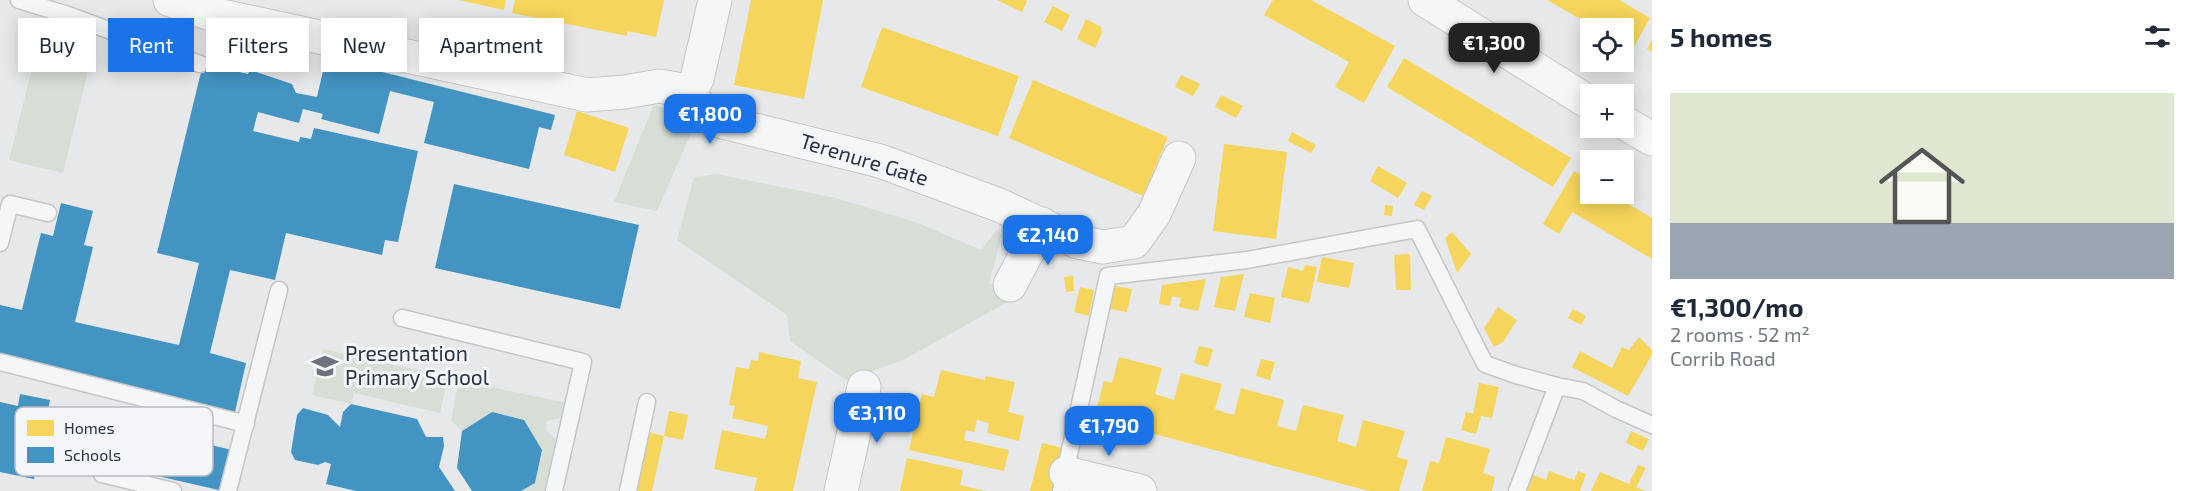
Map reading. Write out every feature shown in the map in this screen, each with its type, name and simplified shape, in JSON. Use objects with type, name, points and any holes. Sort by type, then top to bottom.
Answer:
[{"type":"street","name":"Terenure Gate","points":[[170,0],[208,14],[587,95],[659,86],[677,89],[719,121],[880,160],[999,205],[1078,242],[1103,247],[1134,242],[1154,214],[1179,158]]},
{"type":"street","points":[[687,97],[697,79],[715,0]]},
{"type":"street","points":[[1425,0],[1580,97]]},
{"type":"street","points":[[1634,128],[1652,139]]},
{"type":"street","points":[[1010,285],[1042,225]]},
{"type":"street","points":[[841,491],[864,387]]},
{"type":"street","points":[[1063,482],[1140,491]]},
{"type":"lane","points":[[19,0],[68,15],[200,64]]},
{"type":"lane","points":[[0,243],[9,204],[48,213]]},
{"type":"lane","points":[[1063,482],[1108,276],[1247,260],[1417,229],[1485,364],[1516,375],[1583,391],[1616,410],[1652,425]]},
{"type":"lane","points":[[228,491],[279,290]]},
{"type":"lane","points":[[402,318],[582,362],[554,491]]},
{"type":"lane","points":[[0,362],[179,407]]},
{"type":"lane","points":[[1516,491],[1557,386]]},
{"type":"lane","points":[[628,491],[647,402]]},
{"type":"lane","points":[[213,416],[246,424]]},
{"type":"lane","points":[[110,476],[173,491]]},
{"type":"shaded area","points":[[31,72],[88,72],[63,173],[9,160]]},
{"type":"shaded area","points":[[654,104],[696,122],[657,211],[614,202]]},
{"type":"shaded area","points":[[717,174],[836,198],[918,223],[981,250],[997,230],[1002,235],[989,283],[1013,293],[1013,299],[903,360],[846,380],[790,341],[787,315],[677,240],[694,177]]},
{"type":"shaded area","points":[[323,349],[448,377],[440,413],[354,393],[351,404],[312,395]]},
{"type":"shaded area","points":[[459,380],[566,403],[563,417],[547,421],[546,430],[560,444],[550,491],[521,491],[535,483],[542,450],[524,420],[492,412],[462,431],[451,420]]},
{"type":"building: Homes","points":[[459,0],[506,0],[504,10]]},
{"type":"building: Homes","points":[[515,0],[664,0],[656,37],[627,31],[627,36],[564,23],[564,18],[537,18],[512,13]]},
{"type":"building: Homes","points":[[751,0],[823,0],[804,99],[734,85]]},
{"type":"building: Homes","points":[[997,0],[1024,0],[1027,1],[1022,12]]},
{"type":"building: Homes","points":[[1273,0],[1311,0],[1395,46],[1364,103],[1335,87],[1349,62],[1264,15]]},
{"type":"building: Homes","points":[[1547,0],[1619,0],[1650,18],[1634,46],[1634,18],[1580,19]]},
{"type":"building: Homes","points":[[1053,6],[1070,15],[1062,31],[1044,22]]},
{"type":"building: Homes","points":[[1086,19],[1101,27],[1102,33],[1095,48],[1077,39]]},
{"type":"building: Homes","points":[[882,27],[1019,76],[998,136],[861,87]]},
{"type":"building: Homes","points":[[1652,39],[1652,52],[1647,49]]},
{"type":"building: Homes","points":[[1404,58],[1571,158],[1553,187],[1387,87]]},
{"type":"building: Homes","points":[[1181,75],[1200,84],[1193,96],[1175,87]]},
{"type":"building: Homes","points":[[1033,80],[1168,137],[1143,196],[1009,138]]},
{"type":"building: Homes","points":[[1221,95],[1243,106],[1236,118],[1215,107]]},
{"type":"building: Homes","points":[[577,111],[629,128],[615,172],[564,155]]},
{"type":"building: Homes","points":[[1292,132],[1316,145],[1311,153],[1288,141]]},
{"type":"building: Homes","points":[[1224,144],[1287,152],[1276,239],[1213,231]]},
{"type":"building: Homes","points":[[1378,166],[1407,183],[1398,198],[1370,181]]},
{"type":"building: Homes","points":[[1574,171],[1580,175],[1580,204],[1628,204],[1652,218],[1652,259],[1572,212],[1559,234],[1543,224]]},
{"type":"building: Homes","points":[[1422,191],[1432,196],[1424,210],[1414,205]]},
{"type":"building: Homes","points":[[1385,205],[1393,206],[1392,216],[1384,215]]},
{"type":"building: Homes","points":[[1452,232],[1471,254],[1457,273],[1445,238]]},
{"type":"building: Homes","points":[[1410,254],[1411,290],[1396,290],[1394,255]]},
{"type":"building: Homes","points":[[1322,257],[1354,263],[1349,288],[1317,282]]},
{"type":"building: Homes","points":[[1305,265],[1317,267],[1309,303],[1281,297],[1288,267],[1303,271]]},
{"type":"building: Homes","points":[[1244,274],[1235,311],[1214,307],[1221,277]]},
{"type":"building: Homes","points":[[1073,276],[1074,291],[1066,292],[1064,277]]},
{"type":"building: Homes","points":[[1206,279],[1198,311],[1179,307],[1181,298],[1172,296],[1170,306],[1159,304],[1162,285]]},
{"type":"building: Homes","points":[[1114,286],[1132,289],[1127,312],[1109,309]]},
{"type":"building: Homes","points":[[1080,287],[1094,290],[1089,316],[1074,312]]},
{"type":"building: Homes","points":[[1250,293],[1275,298],[1270,323],[1244,317]]},
{"type":"building: Homes","points":[[1498,307],[1517,320],[1503,342],[1494,347],[1484,328]]},
{"type":"building: Homes","points":[[1573,309],[1586,316],[1581,325],[1568,318]]},
{"type":"building: Homes","points":[[1639,337],[1652,350],[1652,355],[1628,396],[1572,367],[1580,351],[1612,368],[1622,347],[1629,350]]},
{"type":"building: Homes","points":[[1199,346],[1213,349],[1208,367],[1194,363]]},
{"type":"building: Homes","points":[[759,352],[801,361],[798,378],[817,382],[793,491],[754,491],[757,478],[714,469],[722,430],[765,439],[768,426],[732,418],[735,406],[729,405],[736,367],[749,369],[751,360],[758,361]]},
{"type":"building: Homes","points":[[1119,357],[1162,368],[1155,394],[1174,400],[1181,373],[1222,384],[1215,409],[1226,413],[1234,415],[1241,388],[1284,400],[1277,426],[1296,431],[1303,405],[1344,415],[1337,441],[1356,447],[1363,420],[1405,431],[1397,457],[1408,460],[1399,491],[1369,491],[1094,418],[1104,381],[1112,383]]},
{"type":"building: Homes","points":[[1261,359],[1275,362],[1270,380],[1256,376]]},
{"type":"building: Homes","points":[[941,370],[985,380],[986,376],[1015,382],[1008,412],[1024,416],[1019,441],[987,433],[989,423],[977,420],[974,432],[966,430],[964,440],[1009,450],[1004,471],[909,450],[922,394],[934,397]]},
{"type":"building: Homes","points":[[1479,383],[1499,387],[1492,418],[1481,416],[1476,434],[1461,430],[1466,412],[1473,414]]},
{"type":"building: Homes","points":[[669,411],[688,415],[683,440],[664,436]]},
{"type":"building: Homes","points":[[1631,431],[1649,439],[1643,451],[1626,443]]},
{"type":"building: Homes","points":[[648,432],[664,436],[652,491],[635,491]]},
{"type":"building: Homes","points":[[1446,437],[1490,449],[1483,473],[1495,477],[1492,491],[1422,491],[1430,461],[1439,463]]},
{"type":"building: Homes","points":[[1042,443],[1063,448],[1052,491],[1030,491]]},
{"type":"building: Homes","points":[[907,458],[963,470],[960,485],[985,491],[900,491]]},
{"type":"building: Homes","points":[[1638,465],[1646,468],[1636,487],[1645,491],[1591,491],[1600,472],[1629,484]]},
{"type":"building: Homes","points":[[1549,471],[1574,480],[1578,471],[1586,474],[1580,491],[1527,491],[1533,475],[1546,480]]},
{"type":"building: Schools","points":[[203,64],[206,65],[206,72],[248,74],[256,72],[292,84],[296,93],[317,97],[323,72],[382,72],[555,115],[551,130],[539,127],[529,169],[424,143],[434,102],[390,91],[379,134],[321,119],[323,114],[303,109],[299,123],[258,112],[253,131],[299,142],[300,137],[311,139],[314,128],[418,151],[398,242],[385,240],[382,255],[286,233],[275,280],[230,270],[210,353],[246,363],[235,412],[0,356],[0,305],[22,310],[41,233],[53,236],[61,203],[93,211],[84,245],[93,247],[75,322],[179,345],[199,263],[157,253]]},
{"type":"building: Schools","points":[[454,184],[639,225],[620,309],[435,268]]},
{"type":"building: Schools","points":[[20,394],[50,400],[49,407],[15,407],[15,475],[0,472],[0,402],[18,406]]},
{"type":"building: Schools","points":[[351,404],[417,419],[426,437],[443,437],[444,446],[439,467],[455,491],[356,491],[326,484],[331,464],[325,462],[318,465],[295,460],[291,452],[297,415],[303,408],[328,415],[340,427],[343,412]]},
{"type":"building: Schools","points":[[492,412],[524,420],[542,450],[535,483],[521,491],[472,491],[457,468],[462,431]]},
{"type":"building: Schools","points":[[213,445],[232,450],[223,491],[157,476],[213,476]]},
{"type":"building: Schools","points":[[19,476],[35,476],[34,479]]},
{"type":"place","name":"Presentation Primary School","points":[[325,366]]}]
